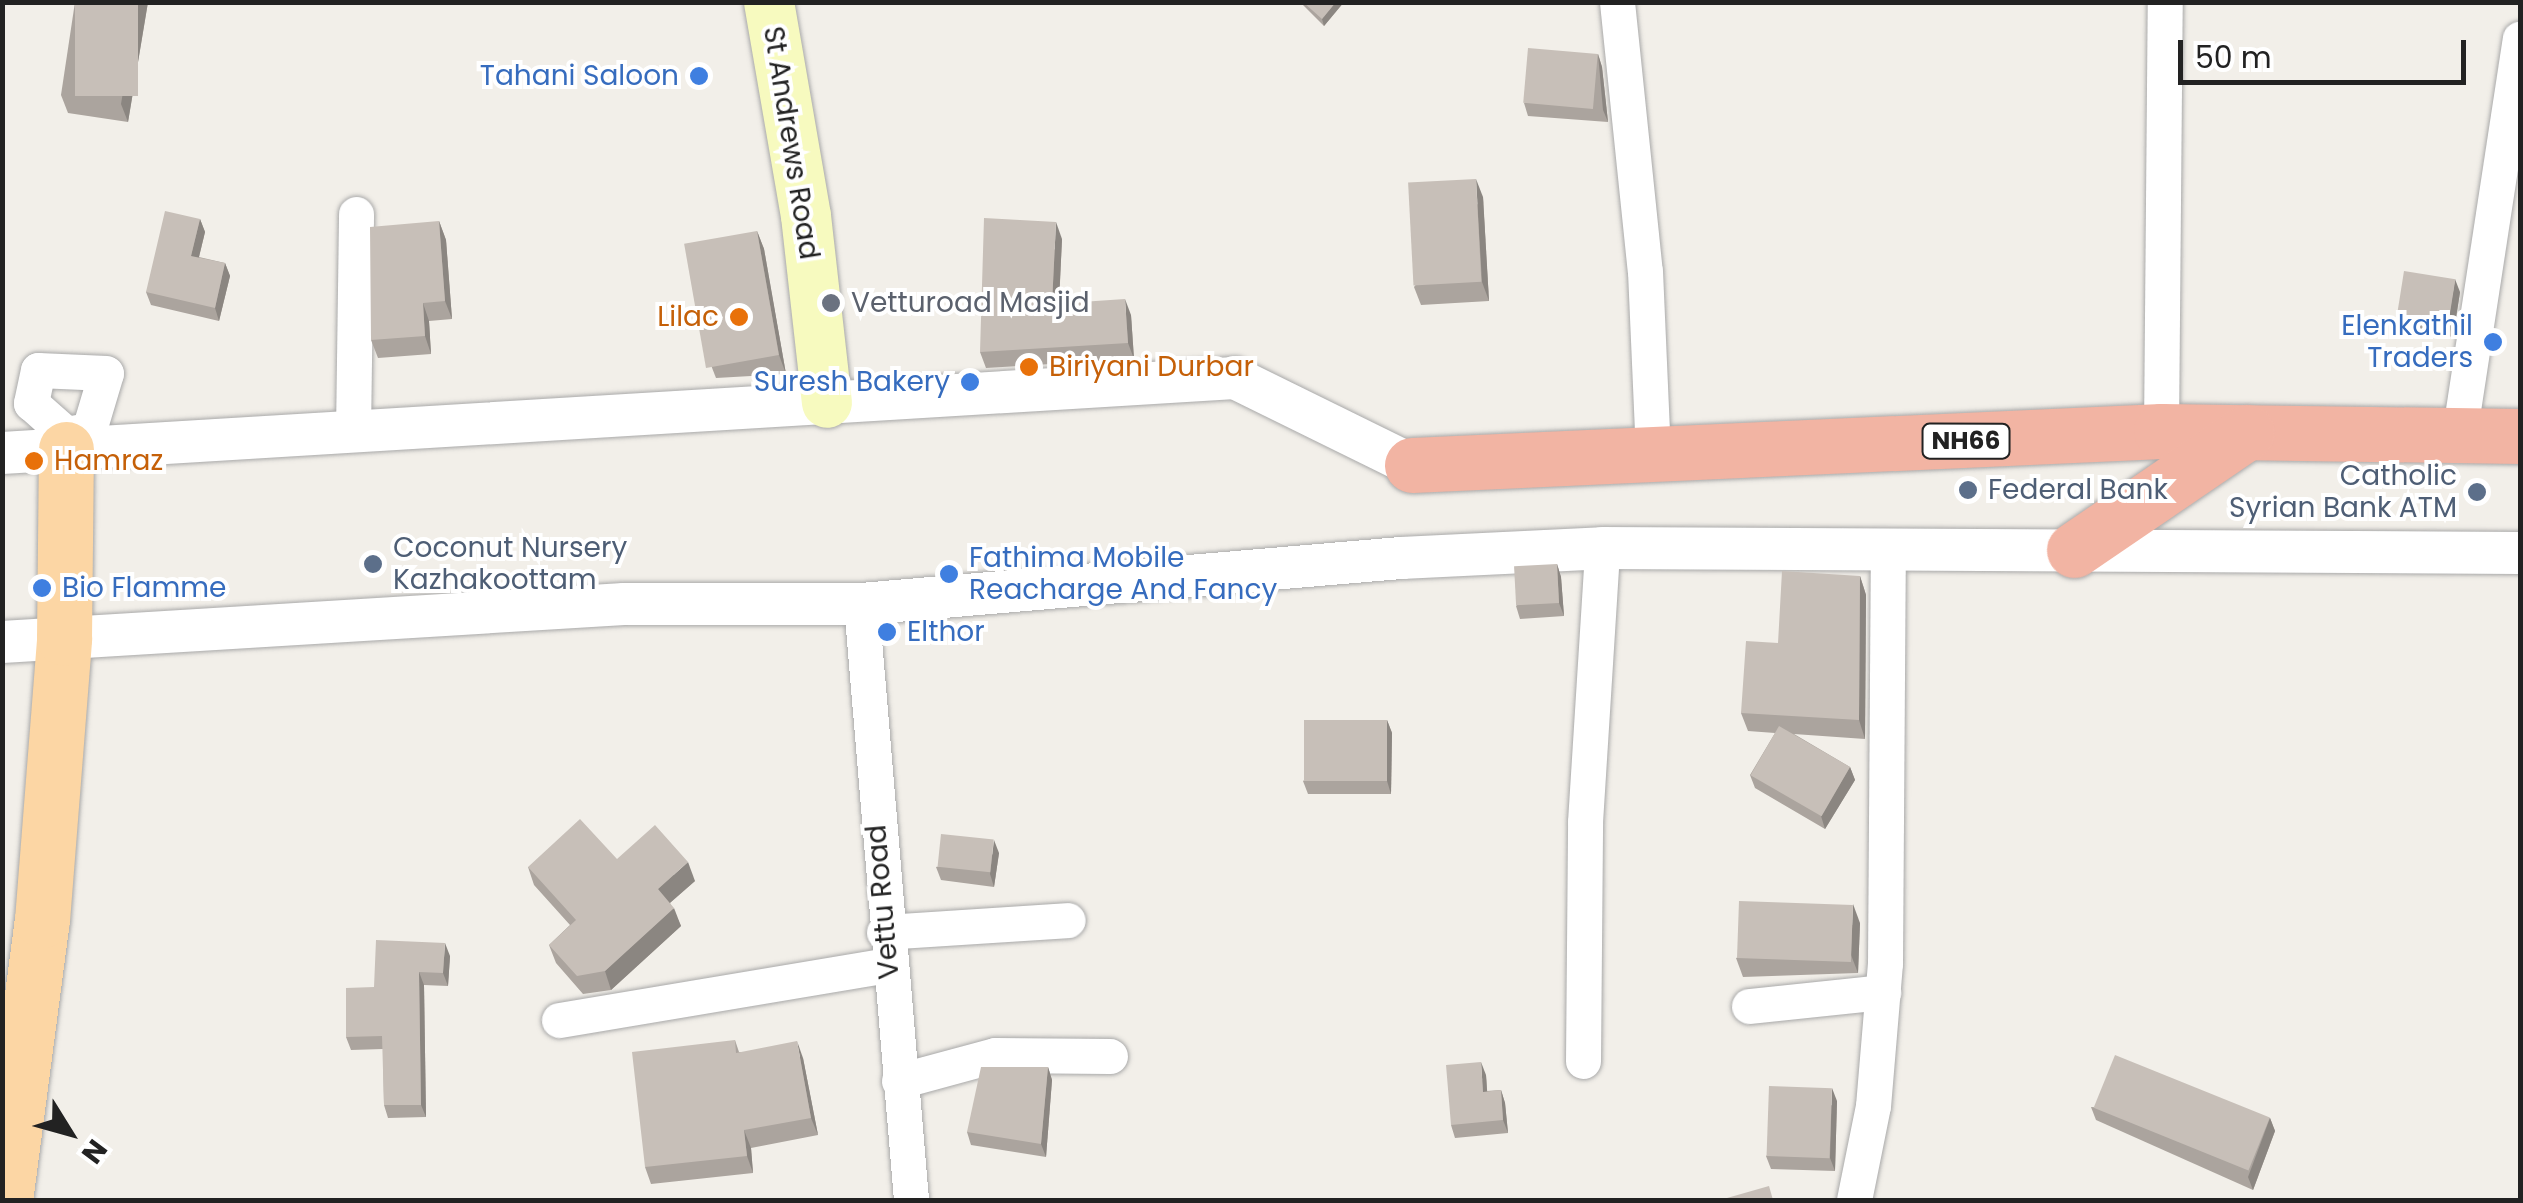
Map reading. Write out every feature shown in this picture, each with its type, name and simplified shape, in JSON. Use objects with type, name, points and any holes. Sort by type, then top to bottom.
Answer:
[{"type":"highway","name":"NH66","points":[[1412,465],[2160,430],[2520,436]]},
{"type":"highway","points":[[2074,550],[2247,432]]},
{"type":"main road","name":"St Andrews Road","points":[[769,2],[806,216],[827,402]]},
{"type":"main road","points":[[6,1200],[42,920],[64,638],[66,442]]},
{"type":"street","points":[[1616,2],[1645,271],[1653,451]]},
{"type":"street","points":[[2160,430],[2165,2]]},
{"type":"street","points":[[2459,436],[2520,38]]},
{"type":"street","points":[[353,432],[356,214]]},
{"type":"street","points":[[2,453],[66,442],[353,432],[1235,378],[1412,465]]},
{"type":"street","points":[[2,642],[624,604],[861,604],[1401,558],[1602,548],[2520,553]]},
{"type":"street","points":[[1584,1060],[1586,822],[1602,548]]},
{"type":"street","points":[[1854,1200],[1873,1106],[1883,992],[1888,549]]},
{"type":"street","name":"Vettu Road","points":[[861,604],[886,948],[910,1200]]},
{"type":"street","points":[[559,1020],[886,948],[1068,920]]},
{"type":"street","points":[[1750,1006],[1883,992]]},
{"type":"street","points":[[899,1081],[996,1055],[1110,1056]]},
{"type":"building","points":[[75,2],[138,2],[138,96],[75,96]]},
{"type":"building","points":[[1303,2],[1336,2],[1322,19]]},
{"type":"building","points":[[1528,48],[1598,54],[1593,109],[1523,103]]},
{"type":"building","points":[[1476,179],[1481,282],[1413,285],[1408,183]]},
{"type":"building","points":[[165,211],[200,219],[191,256],[225,263],[215,308],[146,292]]},
{"type":"building","points":[[984,218],[1056,222],[1052,304],[1125,299],[1128,343],[980,352]]},
{"type":"building","points":[[439,221],[445,301],[423,303],[425,336],[371,340],[370,227]]},
{"type":"building","name":"Lilac","points":[[757,231],[779,355],[706,368],[684,244]]},
{"type":"building","points":[[2404,271],[2455,279],[2448,326],[2397,317]]},
{"type":"building","points":[[1557,564],[1559,603],[1516,605],[1514,566]]},
{"type":"building","points":[[1782,571],[1860,576],[1859,720],[1741,713],[1746,641],[1778,643]]},
{"type":"building","points":[[1304,720],[1387,720],[1387,781],[1304,781]]},
{"type":"building","points":[[1779,726],[1850,767],[1822,816],[1750,775]]},
{"type":"building","points":[[580,819],[617,859],[655,825],[688,862],[658,889],[674,908],[605,971],[577,976],[549,945],[576,920],[528,867]]},
{"type":"building","points":[[941,834],[994,840],[990,872],[938,867]]},
{"type":"building","points":[[1739,901],[1853,905],[1851,962],[1737,958]]},
{"type":"building","points":[[376,940],[445,943],[443,973],[419,972],[421,1105],[384,1105],[382,1036],[346,1037],[346,988],[374,987]]},
{"type":"building","points":[[735,1040],[736,1053],[797,1041],[811,1118],[744,1130],[747,1156],[645,1167],[632,1052]]},
{"type":"building","points":[[2115,1055],[2270,1118],[2248,1170],[2094,1108]]},
{"type":"building","points":[[1481,1062],[1483,1092],[1501,1090],[1503,1120],[1451,1125],[1446,1065]]},
{"type":"building","points":[[981,1067],[1048,1067],[1041,1144],[967,1132]]},
{"type":"building","points":[[1769,1086],[1832,1088],[1830,1158],[1767,1156]]},
{"type":"building","points":[[1769,1186],[1773,1200],[1720,1200]]},
{"type":"place","name":"Tahani Saloon","points":[[699,76]]},
{"type":"place","name":"Vetturoad Masjid","points":[[831,303]]},
{"type":"place","name":"Lilac","points":[[739,317]]},
{"type":"place","name":"Elenkathil Traders","points":[[2493,342]]},
{"type":"place","name":"Biriyani Durbar","points":[[1029,367]]},
{"type":"place","name":"Suresh Bakery","points":[[970,382]]},
{"type":"place","name":"Hamraz","points":[[34,461]]},
{"type":"place","name":"Federal Bank","points":[[1968,490]]},
{"type":"place","name":"Catholic Syrian Bank ATM","points":[[2477,492]]},
{"type":"place","name":"Coconut Nursery Kazhakoottam","points":[[373,564]]},
{"type":"place","name":"Fathima Mobile Reacharge And Fancy","points":[[949,574]]},
{"type":"place","name":"Bio Flamme","points":[[42,588]]},
{"type":"place","name":"Elthor","points":[[887,632]]}]
